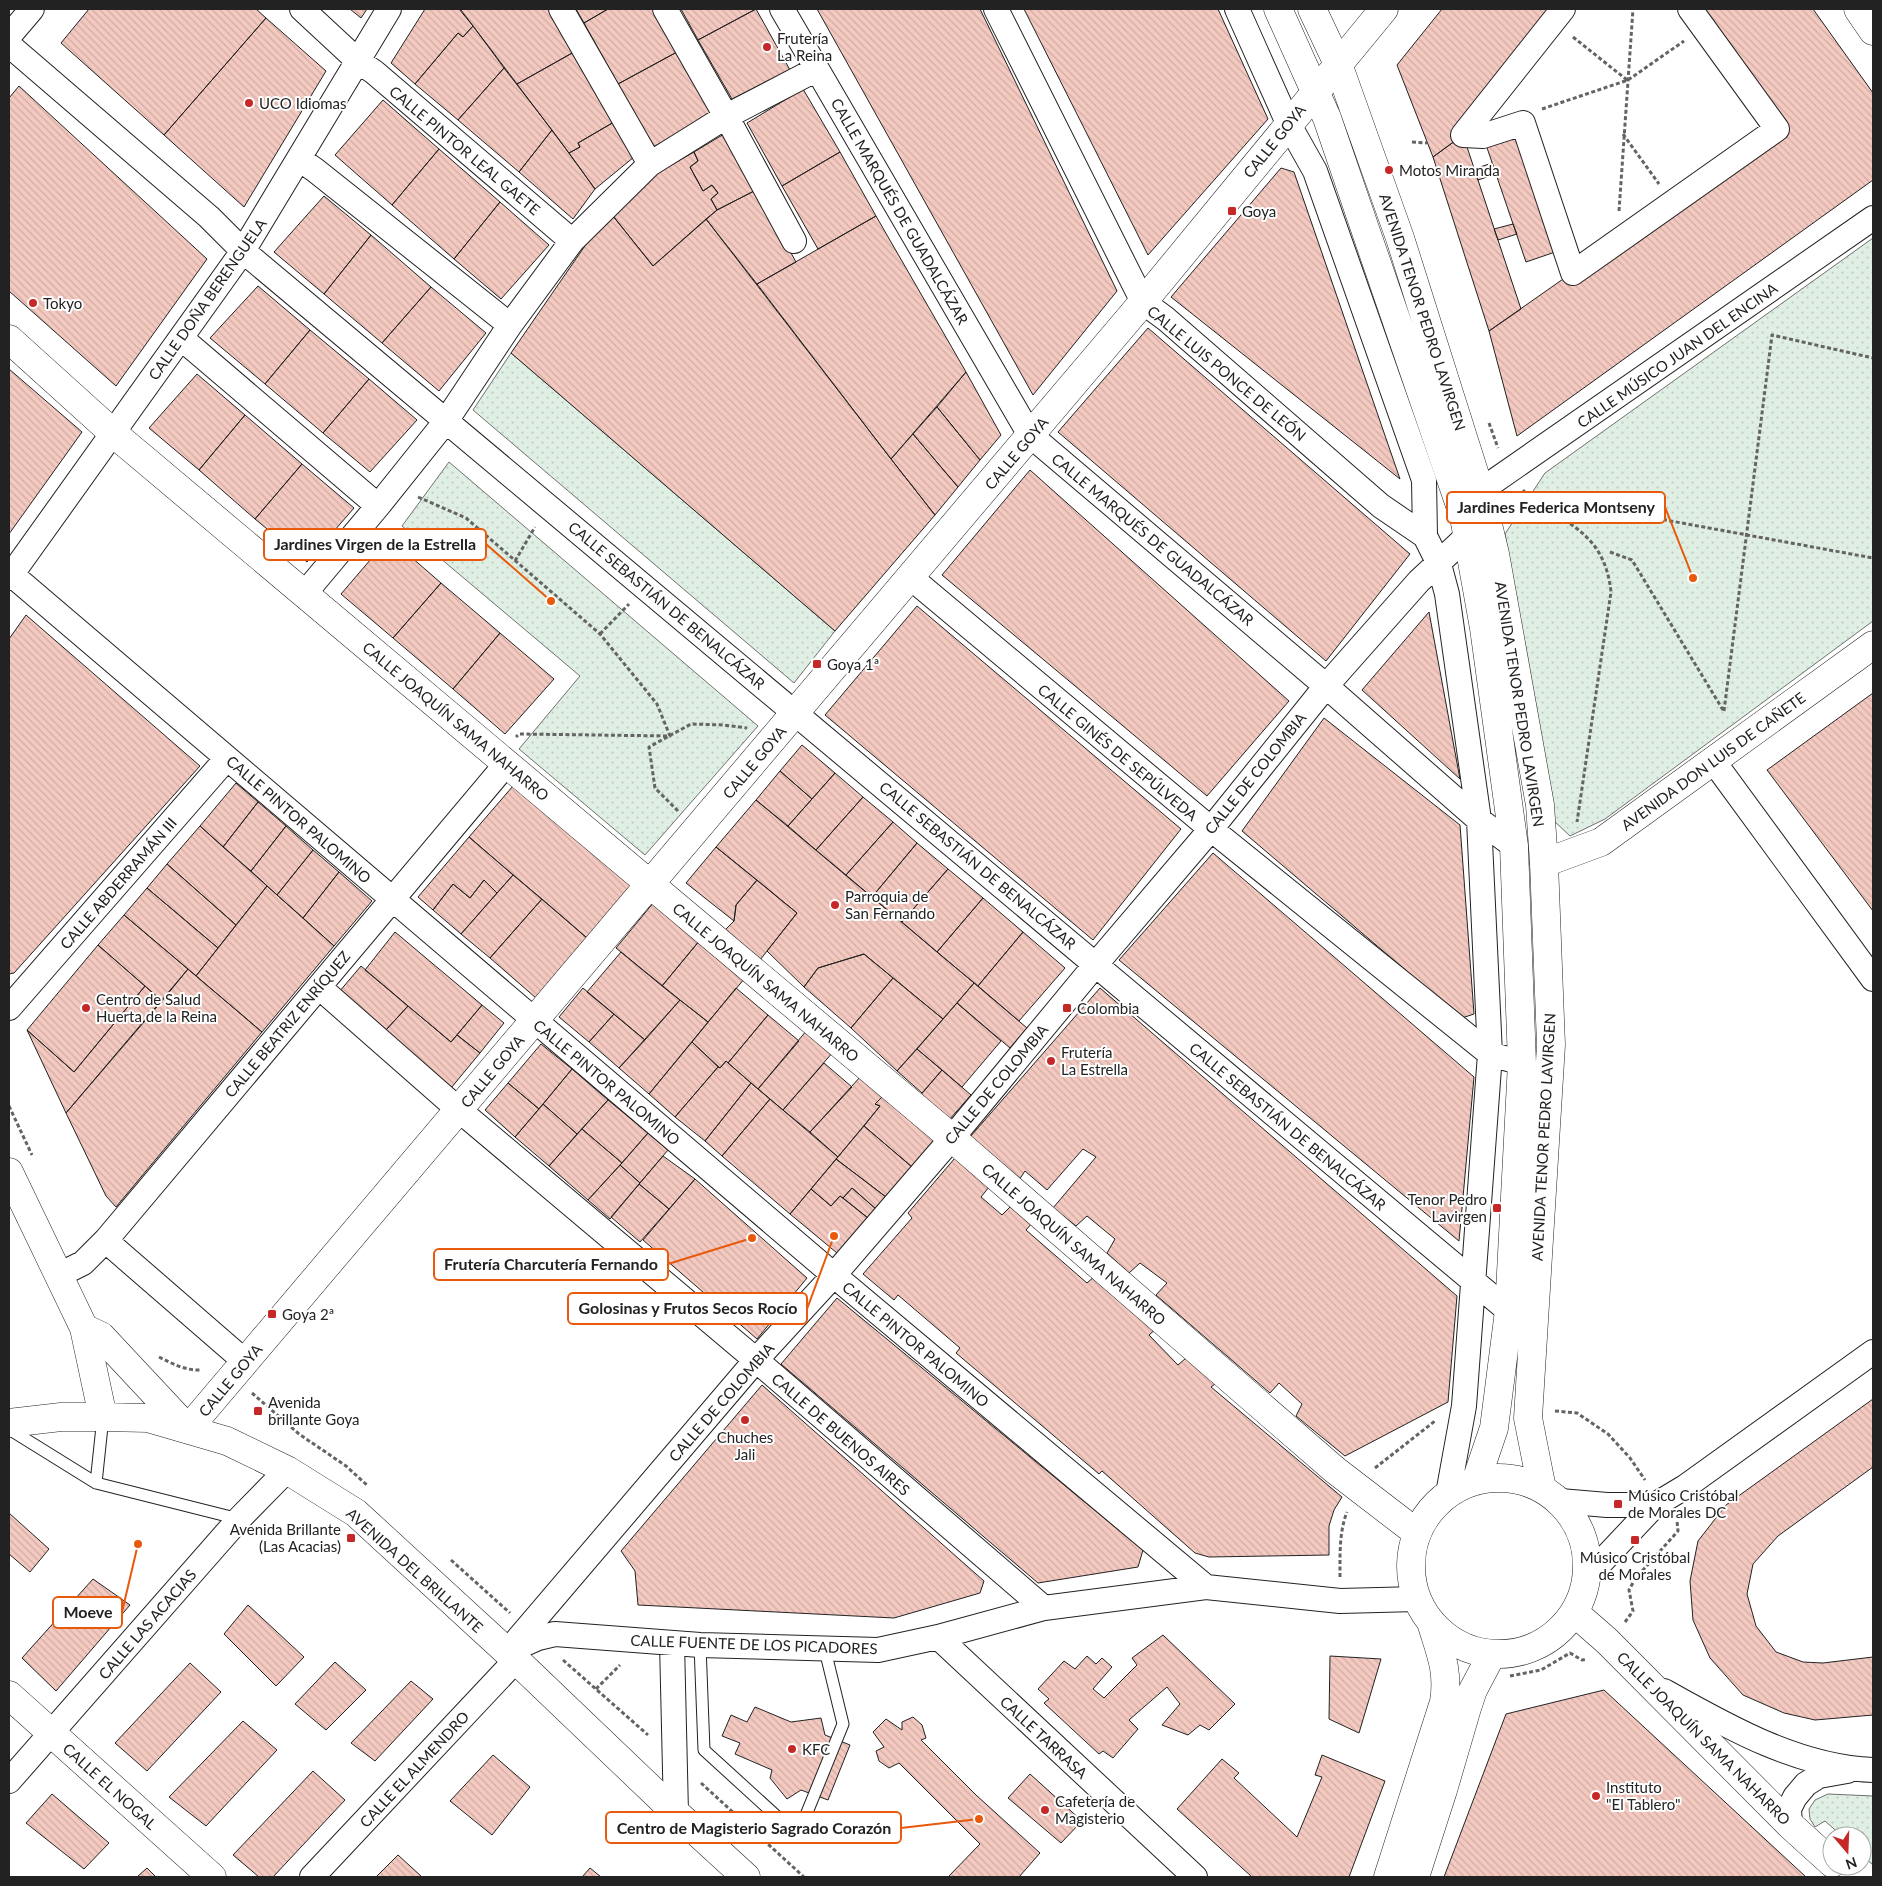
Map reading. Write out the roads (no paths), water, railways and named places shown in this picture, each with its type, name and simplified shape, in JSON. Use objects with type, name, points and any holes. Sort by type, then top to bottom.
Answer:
[{"type":"main road","name":"AVENIDA TENOR PEDRO LAVIRGEN","points":[[1278,9],[1327,118],[1464,517],[1484,628],[1514,846],[1522,1063],[1509,1311],[1494,1428],[1476,1481]]},
{"type":"main road","name":"AVENIDA TENOR PEDRO LAVIRGEN","points":[[1312,9],[1338,64],[1400,238],[1480,491],[1495,554],[1540,805],[1551,1044],[1528,1418],[1551,1495]]},
{"type":"main road","name":"CALLE GOYA","points":[[188,1429],[1143,302],[1288,123],[1384,9]]},
{"type":"main road","points":[[1858,9],[1873,31]]},
{"type":"main road","name":"CALLE JOAQUÍN SAMA NAHARRO","points":[[9,339],[113,432],[305,594],[510,751],[650,885],[952,1138],[1336,1470],[1417,1532]]},
{"type":"main road","name":"AVENIDA DON LUIS DE CAÑETE","points":[[1544,863],[1601,842],[1873,645]]},
{"type":"main road","points":[[9,1172],[84,1328],[103,1417]]},
{"type":"main road","points":[[84,1328],[101,1336],[188,1429]]},
{"type":"main road","name":"AVENIDA DEL BRILLANTE","points":[[9,1423],[61,1417],[148,1418],[226,1441],[287,1470],[356,1513],[512,1656],[676,1813],[746,1877]]},
{"type":"main road","points":[[1415,1877],[1473,1690],[1497,1666],[1516,1653],[1539,1645],[1559,1632],[1574,1613],[1583,1595],[1588,1576],[1588,1555],[1583,1536],[1574,1517],[1551,1495],[1521,1480],[1498,1478],[1476,1481],[1461,1486],[1448,1494],[1430,1511],[1417,1532],[1411,1554],[1412,1577],[1417,1600],[1431,1622],[1451,1640],[1497,1666]]},
{"type":"main road","name":"CALLE JOAQUÍN SAMA NAHARRO","points":[[1574,1613],[1600,1634],[1790,1825],[1822,1854]]},
{"type":"main road","points":[[1388,1877],[1445,1693],[1446,1673],[1431,1622]]},
{"type":"main road","name":"CALLE EL NOGAL","points":[[9,1694],[212,1877]]},
{"type":"street","points":[[9,36],[32,9]]},
{"type":"street","name":"CALLE PINTOR LEAL GAETE","points":[[302,9],[358,61],[374,72],[572,241]]},
{"type":"street","name":"CALLE DOÑA BERENGUELA","points":[[10,576],[243,251],[389,9]]},
{"type":"street","points":[[562,9],[650,164]]},
{"type":"street","points":[[665,9],[727,116],[794,241]]},
{"type":"street","name":"CALLE MARQUÉS DE GUADALCÁZAR","points":[[782,9],[1030,435],[1326,686],[1479,820],[1514,846]]},
{"type":"street","name":"CALLE LUIS PONCE DE LEÓN","points":[[996,9],[1143,302],[1166,318],[1381,506],[1426,536]]},
{"type":"street","points":[[1237,9],[1288,123],[1315,171],[1424,480],[1426,536],[1439,564],[1447,594],[1479,820],[1490,1054],[1464,1406],[1448,1494]]},
{"type":"street","points":[[1558,15],[1463,135],[1483,136],[1523,123],[1572,273],[1777,129],[1690,9]]},
{"type":"street","name":"CALLE SEBASTIÁN DE BENALCÁZAR","points":[[9,44],[209,217],[243,251],[1509,1311]]},
{"type":"street","points":[[305,594],[446,421],[510,325],[572,241],[650,164],[727,116],[817,69]]},
{"type":"street","points":[[299,159],[510,325]]},
{"type":"street","name":"CALLE MÚSICO JUAN DEL ENCINA","points":[[1480,491],[1873,218]]},
{"type":"street","points":[[181,338],[378,506]]},
{"type":"street","name":"CALLE DE COLOMBIA","points":[[512,1656],[756,1360],[834,1275],[952,1138],[1211,829],[1326,686],[1419,581],[1486,518]]},
{"type":"street","name":"CALLE PINTOR PALOMINO","points":[[10,576],[227,758],[834,1275],[1206,1587]]},
{"type":"street","name":"CALLE GINÉS DE SEPÚLVEDA","points":[[910,577],[1211,829],[1490,1054],[1522,1063]]},
{"type":"street","name":"CALLE BEATRIZ ENRÍQUEZ","points":[[59,1275],[83,1263],[106,1240],[393,899],[510,751]]},
{"type":"street","name":"CALLE ABDERRAMÁN III","points":[[9,1008],[227,758]]},
{"type":"street","points":[[1714,762],[1873,979]]},
{"type":"street","name":"CALLE DE BUENOS AIRES","points":[[318,987],[459,1110],[756,1360],[1044,1608]]},
{"type":"street","points":[[113,1247],[234,1352]]},
{"type":"street","points":[[1588,1576],[1655,1505],[1685,1487],[1873,1352]]},
{"type":"street","name":"CALLE LAS ACACIAS","points":[[9,1781],[239,1519],[287,1470]]},
{"type":"street","points":[[1551,1495],[1607,1505],[1655,1505]]},
{"type":"street","name":"CALLE FUENTE DE LOS PICADORES","points":[[512,1656],[538,1638],[555,1634],[700,1645],[878,1650],[938,1637],[1044,1608],[1206,1587],[1340,1601],[1417,1600]]},
{"type":"street","name":"CALLE TARRASA","points":[[938,1637],[1195,1877]]},
{"type":"street","points":[[672,1643],[676,1813]]},
{"type":"street","name":"CALLE EL ALMENDRO","points":[[312,1877],[512,1656]]},
{"type":"street","points":[[1651,1684],[1736,1731],[1815,1761],[1864,1770]]},
{"type":"street","points":[[1790,1825],[1789,1809],[1795,1796],[1806,1784],[1819,1776],[1864,1770]]},
{"type":"lane","points":[[96,1483],[103,1417]]},
{"type":"lane","points":[[9,1429],[96,1483],[239,1519]]},
{"type":"lane","points":[[700,1645],[704,1750],[783,1822],[791,1825],[800,1822],[806,1815],[844,1724],[825,1650]]},
{"type":"place","name":"Frutería La Reina","points":[[767,47]]},
{"type":"place","name":"UCO Idiomas","points":[[249,103]]},
{"type":"place","name":"Motos Miranda","points":[[1389,170]]},
{"type":"place","name":"Goya","points":[[1232,211]]},
{"type":"place","name":"Tokyo","points":[[33,303]]},
{"type":"place","name":"Jardines Federica Montseny","points":[[1693,578]]},
{"type":"place","name":"Jardines Virgen de la Estrella","points":[[551,601]]},
{"type":"place","name":"Goya 1ª","points":[[817,664]]},
{"type":"place","name":"Parroquia de San Fernando","points":[[835,905]]},
{"type":"place","name":"Centro de Salud Huerta de la Reina","points":[[86,1008]]},
{"type":"place","name":"Colombia","points":[[1067,1008]]},
{"type":"place","name":"Frutería La Estrella","points":[[1051,1061]]},
{"type":"place","name":"Tenor Pedro Lavirgen","points":[[1497,1208]]},
{"type":"place","name":"Golosinas y Frutos Secos Rocío","points":[[834,1236]]},
{"type":"place","name":"Frutería Charcutería Fernando","points":[[752,1238]]},
{"type":"place","name":"Goya 2ª","points":[[272,1314]]},
{"type":"place","name":"Avenida brillante Goya","points":[[258,1411]]},
{"type":"place","name":"Chuches Jali","points":[[745,1420]]},
{"type":"place","name":"Músico Cristóbal de Morales DC","points":[[1618,1504]]},
{"type":"place","name":"Avenida Brillante (Las Acacias)","points":[[351,1538]]},
{"type":"place","name":"Músico Cristóbal de Morales","points":[[1635,1540]]},
{"type":"place","name":"Moeve","points":[[138,1544]]},
{"type":"place","name":"KFC","points":[[792,1749]]},
{"type":"place","name":"Instituto \"El Tablero\"","points":[[1596,1796]]},
{"type":"place","name":"Cafetería de Magisterio","points":[[1045,1810]]},
{"type":"place","name":"Centro de Magisterio Sagrado Corazón","points":[[979,1819]]}]
